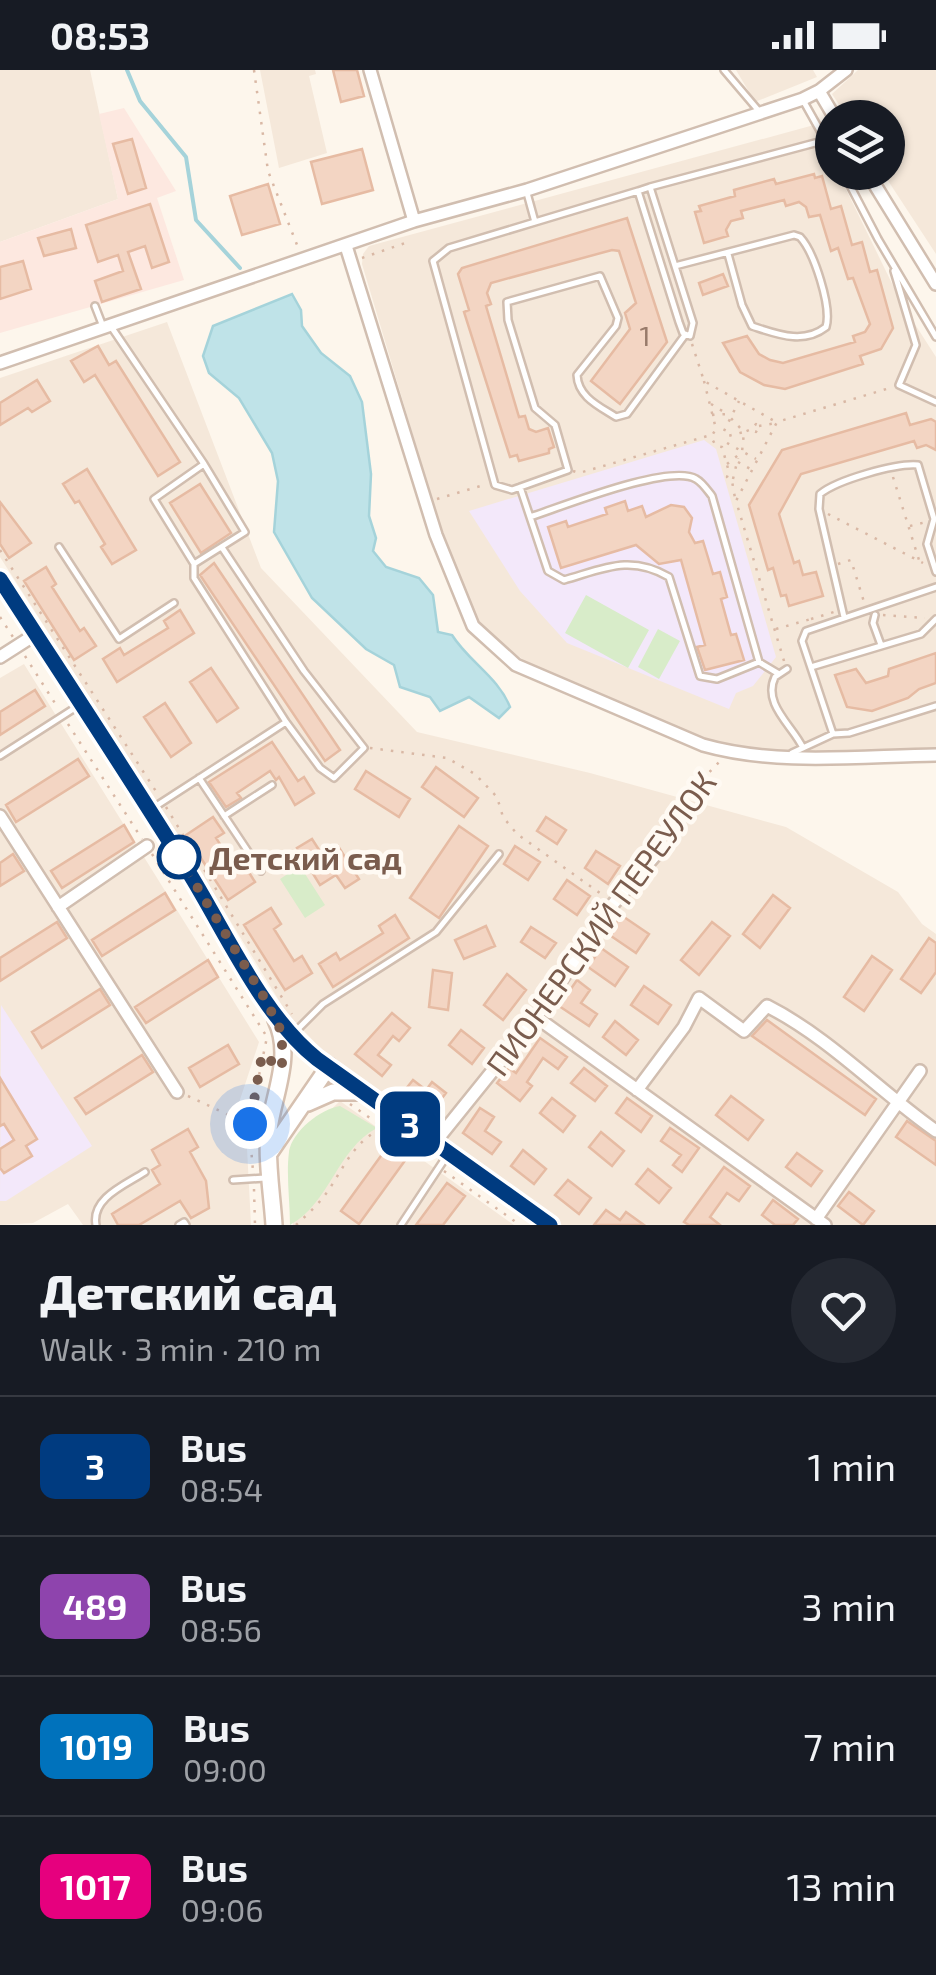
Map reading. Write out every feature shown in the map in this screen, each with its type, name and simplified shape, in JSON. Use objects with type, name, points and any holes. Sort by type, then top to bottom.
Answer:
[{"type":"main road","points":[[0,579],[81,704],[156,806],[291,1034],[323,1063],[550,1225]]},
{"type":"main road","points":[[271,995],[282,1033],[281,1075],[269,1133],[274,1225]]},
{"type":"main road","points":[[281,1075],[297,1060],[323,1063]]},
{"type":"main road","points":[[270,1152],[309,1101],[323,1063]]},
{"type":"main road","points":[[281,1075],[288,1098],[309,1101],[345,1091],[366,1092]]},
{"type":"street","points":[[370,70],[414,221]]},
{"type":"street","points":[[824,70],[832,82]]},
{"type":"street","points":[[0,363],[414,221],[526,190],[803,99],[846,70]]},
{"type":"street","points":[[820,91],[825,100]]},
{"type":"street","points":[[878,190],[936,284]]},
{"type":"street","points":[[346,246],[426,503],[466,612],[485,638],[516,665],[703,745],[729,752],[784,756],[936,755]]},
{"type":"street","points":[[0,658],[36,634]]},
{"type":"street","points":[[0,816],[178,1092]]},
{"type":"street","points":[[58,907],[147,846]]},
{"type":"street","name":"ПИОНЕРСКИЙ ПЕРЕУЛОК","points":[[442,1146],[614,903],[658,852]]},
{"type":"street","points":[[636,1090],[684,1026],[698,998],[744,1031],[767,1006],[803,1024],[897,1104],[936,1131]]},
{"type":"street","points":[[536,1017],[820,1222],[920,1071]]},
{"type":"lane","points":[[724,70],[760,112]]},
{"type":"lane","points":[[803,99],[815,120]]},
{"type":"lane","points":[[650,187],[693,323],[628,414],[616,416],[582,394],[577,382],[577,375],[616,326],[618,318],[600,276],[507,302],[508,320],[534,408],[557,429],[568,470],[504,489],[495,482],[433,261],[450,248],[534,222],[650,187],[815,143]]},
{"type":"lane","points":[[526,190],[534,222]]},
{"type":"lane","points":[[853,190],[936,337]]},
{"type":"lane","points":[[638,191],[687,335]]},
{"type":"lane","points":[[676,266],[800,237],[812,254],[828,308],[826,327],[796,338],[752,326],[728,254]]},
{"type":"lane","points":[[891,261],[916,345],[899,385],[936,402]]},
{"type":"lane","points":[[95,306],[204,464],[245,532],[194,564]]},
{"type":"lane","points":[[204,464],[154,499],[194,564],[194,578],[286,722],[320,768],[334,778],[364,748],[304,671],[222,548]]},
{"type":"lane","points":[[844,617],[819,510],[820,494],[832,484],[918,465],[934,519],[927,536],[935,569]]},
{"type":"lane","points":[[530,516],[648,479],[675,474],[696,478],[712,496],[759,662],[779,674]]},
{"type":"lane","points":[[520,487],[548,571],[564,580],[627,563],[650,566],[668,577],[700,676],[717,678],[759,662]]},
{"type":"lane","points":[[60,547],[119,639],[174,603]]},
{"type":"lane","points":[[833,734],[802,641],[806,632],[936,587]]},
{"type":"lane","points":[[874,615],[872,623],[881,646]]},
{"type":"lane","points":[[811,667],[921,634],[936,619]]},
{"type":"lane","points":[[787,669],[771,685],[775,705],[804,748]]},
{"type":"lane","points":[[0,756],[81,704]]},
{"type":"lane","points":[[784,756],[833,734],[849,734],[936,706]]},
{"type":"lane","points":[[156,806],[286,722]]},
{"type":"lane","points":[[199,778],[261,872]]},
{"type":"lane","points":[[224,816],[272,785]]},
{"type":"lane","points":[[291,1034],[322,1004],[436,932],[499,854]]},
{"type":"lane","points":[[401,1225],[439,1167],[442,1146]]},
{"type":"lane","points":[[96,1225],[95,1210],[100,1202],[145,1172]]},
{"type":"lane","points":[[233,1180],[271,1177]]},
{"type":"path","points":[[254,70],[268,170],[303,260]]},
{"type":"path","points":[[687,335],[716,430]]},
{"type":"path","points":[[704,381],[777,422]]},
{"type":"path","points":[[728,436],[752,429],[756,432],[759,426],[899,385]]},
{"type":"path","points":[[724,431],[739,401]]},
{"type":"path","points":[[710,405],[732,416],[744,432],[742,452],[727,476],[732,481],[787,669]]},
{"type":"path","points":[[712,415],[726,414]]},
{"type":"path","points":[[736,501],[777,422]]},
{"type":"path","points":[[568,470],[579,473],[711,435],[716,430]]},
{"type":"path","points":[[716,430],[728,436]]},
{"type":"path","points":[[711,435],[716,446],[725,445],[758,460]]},
{"type":"path","points":[[728,436],[725,445],[731,472]]},
{"type":"path","points":[[738,459],[752,470]]},
{"type":"path","points":[[727,464],[738,459]]},
{"type":"path","points":[[890,469],[919,561]]},
{"type":"path","points":[[426,503],[495,482]]},
{"type":"path","points":[[819,510],[935,569]]},
{"type":"path","points":[[908,527],[934,519]]},
{"type":"path","points":[[0,550],[271,995]]},
{"type":"path","points":[[874,615],[936,619]]},
{"type":"path","points":[[0,617],[267,1036],[250,1124],[255,1225]]},
{"type":"path","points":[[774,630],[811,619],[814,628]]},
{"type":"path","points":[[364,748],[447,758],[474,774],[497,796],[503,817],[516,834],[614,903]]},
{"type":"path","name":"ПИОНЕРСКИЙ ПЕРЕУЛОК","points":[[658,852],[696,785],[729,752]]},
{"type":"path","points":[[262,1055],[281,1075]]},
{"type":"path","points":[[178,1092],[250,1124]]},
{"type":"path","points":[[309,1101],[352,1105],[520,1225]]},
{"type":"path","points":[[296,1225],[328,1191],[363,1138],[384,1128]]},
{"type":"shaded area","points":[[0,70],[90,70],[118,199],[0,242]]},
{"type":"shaded area","points":[[260,70],[315,70],[316,74],[309,76],[327,153],[279,168]]},
{"type":"shaded area","points":[[736,70],[813,70],[817,77],[755,102]]},
{"type":"shaded area","points":[[858,70],[936,70],[936,254],[894,190],[905,190],[905,100],[836,100],[832,94]]},
{"type":"shaded area","points":[[124,108],[176,191],[157,198],[184,280],[0,333],[0,242],[118,199],[99,114]]},
{"type":"shaded area","points":[[814,125],[815,190],[846,190],[902,304],[936,357],[936,751],[820,753],[751,750],[719,744],[528,663],[486,633],[458,586],[362,264],[369,246]]},
{"type":"shaded area","points":[[167,322],[261,568],[417,732],[590,773],[786,827],[898,892],[922,924],[936,934],[936,1225],[562,1225],[324,1052],[286,1012],[0,557],[0,378]]},
{"type":"shaded area","points":[[704,440],[716,449],[776,657],[753,686],[736,693],[729,709],[567,643],[520,591],[469,511]]},
{"type":"shaded area","points":[[24,664],[259,1042],[233,1121],[247,1148],[251,1225],[83,1225],[68,1204],[33,1223],[0,1225],[0,678]]},
{"type":"shaded area","points":[[1,1005],[92,1146],[6,1201],[0,1201]]},
{"type":"shaded area","points":[[340,1101],[514,1225],[293,1225],[289,1150]]},
{"type":"green space","points":[[586,595],[649,630],[628,668],[565,633]]},
{"type":"green space","points":[[658,629],[680,641],[659,679],[638,667]]},
{"type":"green space","points":[[300,866],[325,905],[305,918],[280,879]]},
{"type":"green space","points":[[340,1106],[377,1128],[352,1149],[315,1204],[290,1225],[291,1144],[308,1122]]},
{"type":"water","points":[[292,294],[301,310],[302,326],[321,353],[350,376],[362,402],[371,474],[369,516],[376,538],[373,551],[386,567],[419,578],[433,595],[438,632],[452,635],[505,696],[510,707],[499,718],[469,697],[440,711],[430,697],[400,687],[394,665],[366,649],[312,598],[274,532],[278,481],[272,453],[239,398],[209,373],[203,356],[213,326]]},
{"type":"building","points":[[333,70],[357,70],[364,96],[341,102]]},
{"type":"building","points":[[132,139],[146,188],[128,194],[113,144]]},
{"type":"building","points":[[362,149],[373,190],[322,204],[311,162]]},
{"type":"building","points":[[814,174],[815,190],[826,190],[831,209],[841,206],[852,245],[862,242],[870,272],[877,270],[893,328],[881,349],[860,356],[863,364],[785,389],[764,385],[740,372],[723,343],[747,336],[759,354],[783,363],[855,342],[853,336],[865,332],[870,324],[838,248],[831,251],[820,215],[809,217],[806,207],[799,202],[786,206],[784,200],[741,211],[743,218],[731,221],[726,230],[728,236],[704,243],[695,212],[701,211],[699,206],[735,196],[734,190],[774,179],[776,184]]},
{"type":"building","points":[[268,184],[280,224],[242,235],[230,196]]},
{"type":"building","points":[[150,204],[169,262],[152,268],[145,246],[128,252],[141,289],[102,302],[95,281],[123,271],[118,255],[98,262],[86,225]]},
{"type":"building","points":[[627,218],[667,342],[620,404],[591,381],[630,329],[625,313],[636,303],[619,251],[491,283],[487,293],[491,304],[486,306],[519,417],[525,416],[529,429],[536,432],[548,428],[554,447],[549,453],[519,461],[517,455],[510,457],[464,312],[469,310],[458,274],[462,268]]},
{"type":"building","points":[[71,229],[76,248],[44,256],[38,238]]},
{"type":"building","points":[[23,261],[31,289],[0,299],[0,267]]},
{"type":"building","points":[[723,274],[728,286],[703,295],[699,283]]},
{"type":"building","points":[[98,346],[109,365],[116,361],[180,462],[158,476],[95,375],[84,382],[71,361]]},
{"type":"building","points":[[37,380],[50,401],[32,412],[28,408],[0,425],[0,403]]},
{"type":"building","points":[[906,413],[910,425],[931,419],[936,422],[936,450],[926,445],[917,448],[914,441],[801,474],[779,514],[794,563],[799,561],[803,575],[816,572],[823,596],[789,606],[786,595],[781,596],[773,568],[768,570],[749,505],[782,450]]},
{"type":"building","points":[[87,469],[136,550],[112,564],[101,547],[105,544],[79,501],[75,503],[63,484]]},
{"type":"building","points":[[200,484],[231,533],[201,553],[170,503]]},
{"type":"building","points":[[625,501],[628,511],[642,506],[646,517],[671,505],[684,507],[692,518],[689,532],[695,543],[703,541],[713,574],[720,572],[727,597],[721,599],[731,635],[736,634],[744,660],[705,670],[697,647],[705,645],[681,560],[659,564],[636,545],[561,568],[548,527],[566,521],[568,527],[607,514],[605,508]]},
{"type":"building","points":[[0,502],[31,543],[9,558],[0,544]]},
{"type":"building","points":[[214,563],[340,750],[325,761],[200,575]]},
{"type":"building","points":[[46,567],[56,584],[52,587],[80,631],[84,628],[96,646],[74,660],[24,581]]},
{"type":"building","points":[[180,610],[194,633],[117,682],[103,659],[120,648],[124,655],[168,628],[164,621]]},
{"type":"building","points":[[936,653],[936,683],[872,711],[847,707],[835,675],[856,669],[866,683],[888,676],[889,669]]},
{"type":"building","points":[[211,668],[238,708],[217,722],[190,682]]},
{"type":"building","points":[[35,690],[45,706],[0,735],[0,712]]},
{"type":"building","points":[[165,703],[191,743],[171,757],[144,717]]},
{"type":"building","points":[[272,742],[298,781],[304,777],[314,793],[295,805],[279,777],[276,780],[270,771],[237,793],[241,798],[226,807],[209,782]]},
{"type":"building","points":[[78,759],[89,776],[16,822],[6,805]]},
{"type":"building","points":[[436,767],[478,798],[464,817],[422,787]]},
{"type":"building","points":[[366,771],[410,799],[399,817],[355,789]]},
{"type":"building","points":[[213,817],[224,833],[216,838],[237,871],[245,866],[255,882],[228,900],[186,835]]},
{"type":"building","points":[[546,817],[566,830],[557,844],[537,831]]},
{"type":"building","points":[[124,825],[134,842],[62,888],[51,871]]},
{"type":"building","points":[[459,826],[488,846],[439,918],[410,898]]},
{"type":"building","points":[[312,839],[323,856],[338,846],[359,879],[345,888],[336,875],[320,885],[297,848]]},
{"type":"building","points":[[515,846],[540,862],[528,880],[504,864]]},
{"type":"building","points":[[596,851],[620,866],[608,884],[585,868]]},
{"type":"building","points":[[13,854],[24,871],[0,886],[0,863]]},
{"type":"building","points":[[567,880],[590,896],[577,915],[554,899]]},
{"type":"building","points":[[165,893],[175,910],[102,956],[92,940]]},
{"type":"building","points":[[773,895],[790,908],[760,948],[743,934]]},
{"type":"building","points":[[271,908],[281,924],[274,929],[294,961],[302,956],[312,973],[285,990],[244,925]]},
{"type":"building","points":[[395,915],[409,938],[333,987],[319,964],[336,953],[340,960],[383,933],[379,926]]},
{"type":"building","points":[[621,915],[649,934],[636,953],[608,934]]},
{"type":"building","points":[[57,922],[67,938],[0,981],[0,958]]},
{"type":"building","points":[[712,922],[730,936],[699,975],[681,960]]},
{"type":"building","points":[[486,926],[495,946],[464,959],[455,940]]},
{"type":"building","points":[[531,927],[556,943],[545,958],[521,942]]},
{"type":"building","points":[[929,938],[936,943],[936,972],[921,993],[901,979]]},
{"type":"building","points":[[601,948],[628,967],[615,986],[588,967]]},
{"type":"building","points":[[872,956],[892,970],[864,1011],[844,997]]},
{"type":"building","points":[[208,960],[218,977],[146,1023],[135,1007]]},
{"type":"building","points":[[433,970],[452,973],[448,1010],[429,1007]]},
{"type":"building","points":[[507,974],[526,990],[503,1020],[484,1005]]},
{"type":"building","points":[[577,980],[590,990],[581,1003],[597,1014],[589,1026],[559,1006]]},
{"type":"building","points":[[644,986],[671,1005],[658,1024],[631,1005]]},
{"type":"building","points":[[100,989],[110,1005],[42,1048],[32,1032]]},
{"type":"building","points":[[392,1013],[410,1028],[399,1041],[393,1036],[378,1055],[391,1065],[382,1076],[355,1054]]},
{"type":"building","points":[[767,1020],[876,1099],[865,1115],[752,1036]]},
{"type":"building","points":[[615,1021],[638,1040],[626,1055],[603,1037]]},
{"type":"building","points":[[461,1030],[484,1048],[472,1064],[449,1045]]},
{"type":"building","points":[[540,1038],[567,1057],[558,1069],[543,1058],[527,1082],[532,1086],[520,1101],[497,1083],[509,1068],[516,1073]]},
{"type":"building","points":[[228,1045],[239,1064],[200,1087],[189,1068]]},
{"type":"building","points":[[142,1055],[153,1072],[86,1114],[75,1098]]},
{"type":"building","points":[[584,1068],[607,1086],[595,1101],[571,1083]]},
{"type":"building","points":[[0,1078],[37,1139],[26,1146],[32,1156],[4,1173],[0,1168],[0,1149],[14,1140],[4,1124],[0,1126]]},
{"type":"building","points":[[413,1080],[426,1090],[432,1082],[446,1093],[432,1111],[405,1090]]},
{"type":"building","points":[[731,1096],[763,1120],[748,1140],[716,1115]]},
{"type":"building","points":[[552,1098],[575,1116],[563,1132],[540,1113]]},
{"type":"building","points":[[627,1098],[652,1116],[641,1132],[616,1113]]},
{"type":"building","points":[[480,1108],[494,1117],[485,1131],[501,1142],[492,1154],[463,1133]]},
{"type":"building","points":[[907,1121],[936,1141],[936,1165],[896,1137]]},
{"type":"building","points":[[670,1128],[699,1148],[682,1172],[673,1165],[681,1155],[661,1141]]},
{"type":"building","points":[[188,1129],[198,1147],[190,1152],[206,1181],[209,1208],[191,1218],[180,1201],[139,1225],[118,1225],[112,1214],[160,1184],[152,1170],[160,1165],[152,1150]]},
{"type":"building","points":[[601,1132],[624,1151],[612,1166],[589,1147]]},
{"type":"building","points":[[391,1142],[409,1155],[359,1224],[341,1211]]},
{"type":"building","points":[[523,1150],[546,1169],[534,1184],[511,1166]]},
{"type":"building","points":[[797,1153],[822,1171],[811,1186],[786,1167]]},
{"type":"building","points":[[724,1167],[750,1186],[739,1201],[727,1193],[710,1217],[720,1225],[684,1222]]},
{"type":"building","points":[[648,1169],[671,1188],[659,1203],[636,1184]]},
{"type":"building","points":[[568,1180],[591,1198],[579,1214],[555,1195]]},
{"type":"building","points":[[447,1183],[465,1196],[443,1225],[416,1225]]},
{"type":"building","points":[[849,1192],[874,1211],[863,1225],[838,1206]]},
{"type":"building","points":[[773,1200],[798,1219],[793,1225],[775,1225],[762,1215]]},
{"type":"building","points":[[606,1210],[620,1220],[626,1212],[644,1225],[594,1225]]},
{"type":"waterway","points":[[127,70],[140,101],[186,157],[196,220],[240,268]]},
{"type":"bus line","name":"3","points":[[0,579],[265,999],[291,1034],[317,1059],[550,1225]]},
{"type":"place","name":"Детский сад","points":[[179,857]]},
{"type":"route","points":[[179,857],[282,1033],[282,1068],[262,1055],[250,1124]]}]
